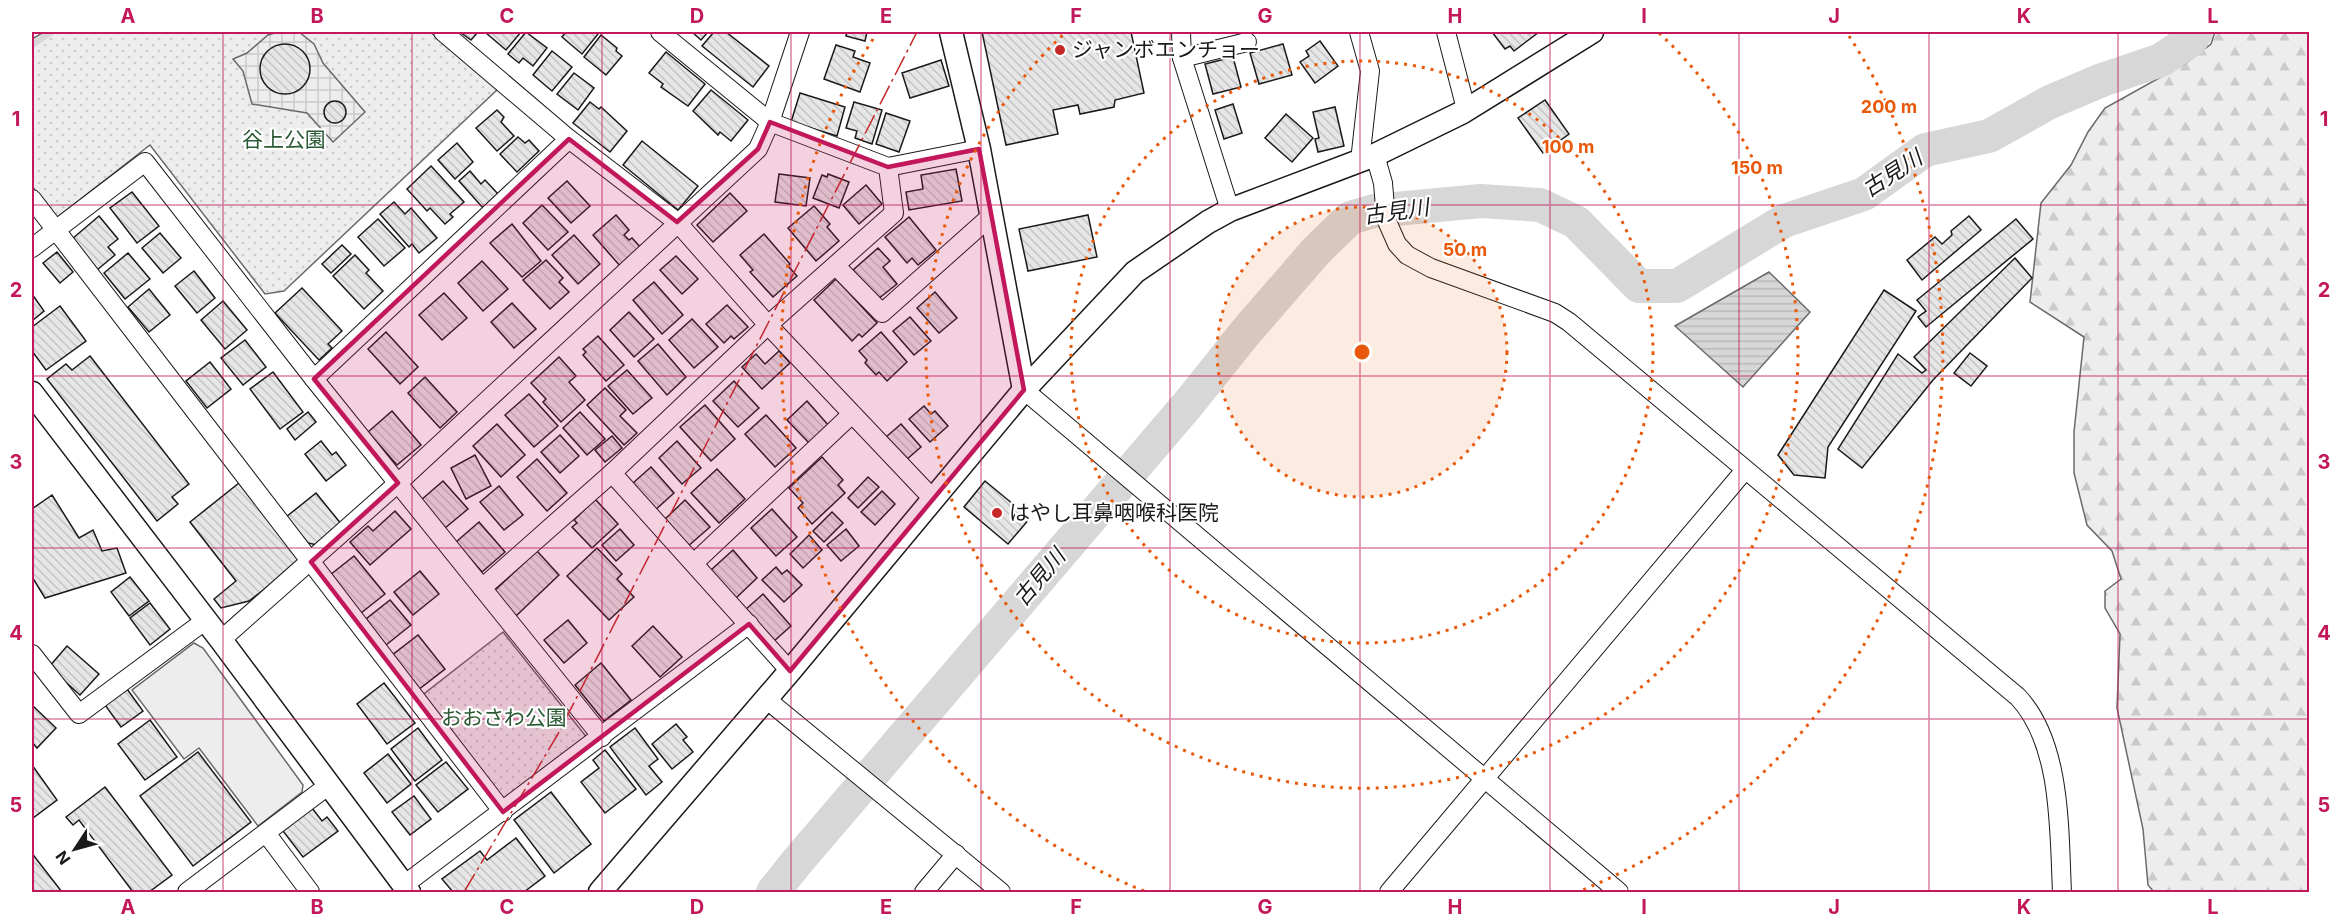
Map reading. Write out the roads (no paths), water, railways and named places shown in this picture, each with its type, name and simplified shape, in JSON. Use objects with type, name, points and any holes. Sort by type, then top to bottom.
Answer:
[{"type":"street","points":[[443,32],[569,139],[677,222],[768,325],[934,500]]},
{"type":"street","points":[[660,32],[770,122],[888,167],[980,149]]},
{"type":"street","points":[[221,640],[398,483],[758,149],[770,122],[800,32]]},
{"type":"street","points":[[951,32],[980,149],[1024,390],[1619,892]]},
{"type":"street","points":[[1180,32],[1182,58],[1230,210]]},
{"type":"street","points":[[1359,32],[1370,71],[1367,158],[1384,195],[1386,219],[1397,244],[1407,255],[1419,262],[1555,313],[1569,322],[2024,703],[2043,735],[2048,758],[2058,813],[2062,892]]},
{"type":"street","points":[[1446,32],[1466,109]]},
{"type":"street","points":[[600,892],[790,671],[1024,390],[1135,272],[1208,222],[1230,210],[1367,158],[1466,109],[1592,32]]},
{"type":"street","points":[[1182,58],[1247,42]]},
{"type":"street","points":[[314,379],[569,139]]},
{"type":"street","points":[[32,248],[145,162],[314,379],[602,737]]},
{"type":"street","points":[[482,588],[612,473],[768,325],[894,213],[888,167]]},
{"type":"street","points":[[32,199],[503,812]]},
{"type":"street","points":[[836,266],[882,313],[991,216]]},
{"type":"street","points":[[32,393],[206,620],[406,889],[749,624]]},
{"type":"street","points":[[694,563],[852,414]]},
{"type":"street","points":[[1389,892],[1745,470]]},
{"type":"street","points":[[612,473],[790,671]]},
{"type":"street","points":[[32,654],[79,714],[206,620]]},
{"type":"street","points":[[766,699],[1001,892]]},
{"type":"street","points":[[187,892],[329,785]]},
{"type":"street","points":[[266,833],[309,892]]},
{"type":"street","points":[[924,892],[956,854]]},
{"type":"waterway","points":[[32,45],[52,32]]},
{"type":"waterway","name":"古見川","points":[[773,892],[1189,403],[1245,333],[1316,251],[1350,218],[1374,211],[1481,201],[1540,205],[1576,222],[1639,286],[1677,286],[1784,221],[1864,194],[1925,150],[1989,136],[2050,102],[2102,80],[2161,60],[2191,40],[2196,32]]},
{"type":"place","name":"ジャンボエンチョー","points":[[1060,50]]},
{"type":"place","name":"はやし耳鼻咽喉科医院","points":[[997,513]]},
{"type":"park label","name":"谷上公園","points":[[284,140]]},
{"type":"park label","name":"おおさわ公園","points":[[504,718]]}]
